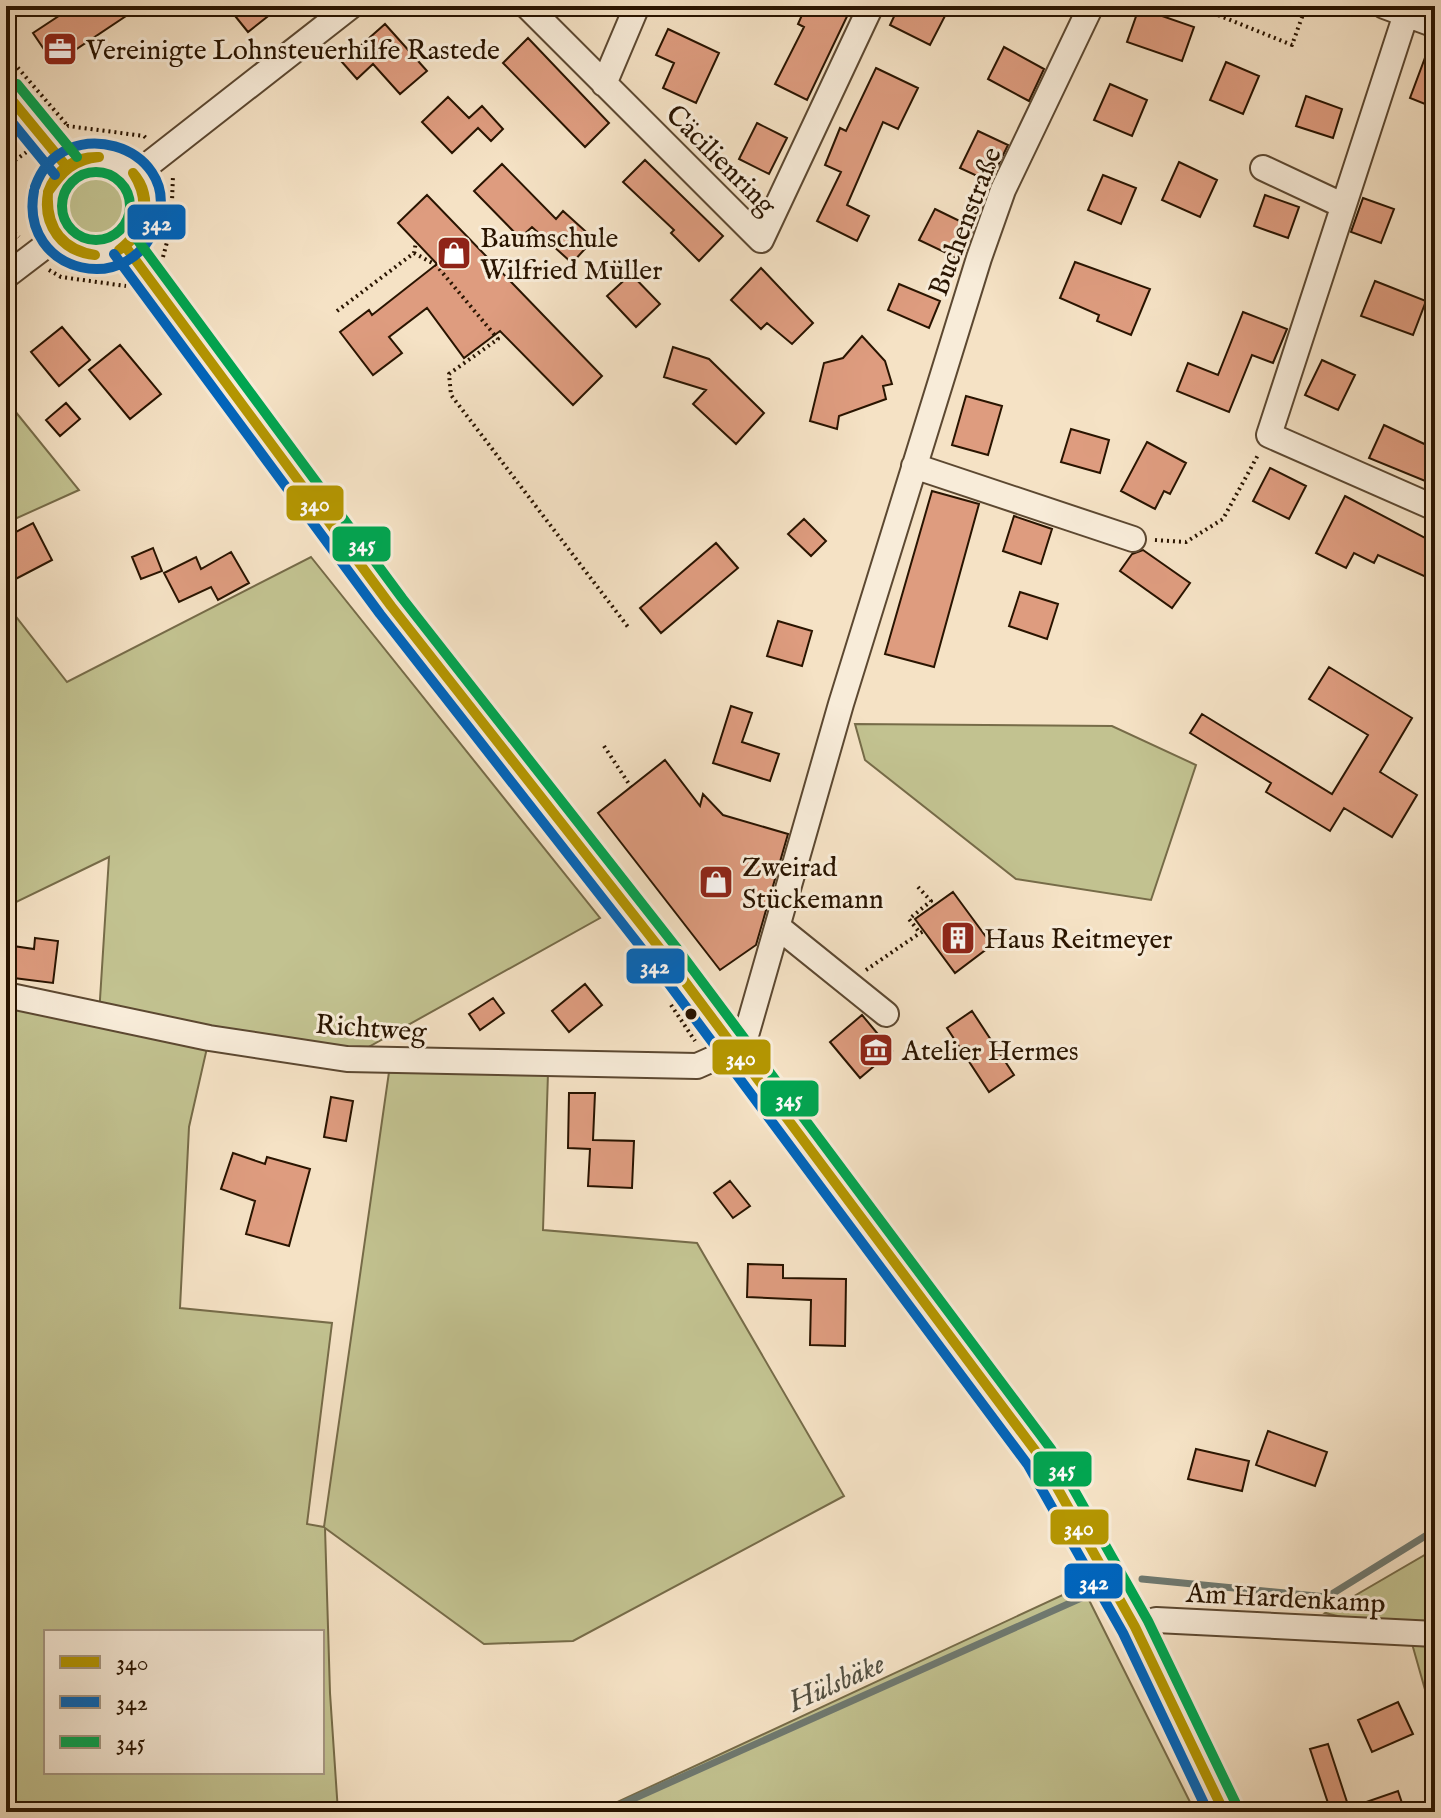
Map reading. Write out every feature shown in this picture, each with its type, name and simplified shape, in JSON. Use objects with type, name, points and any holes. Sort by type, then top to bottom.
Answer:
[{"type":"street","points":[[135,175],[351,6]]},
{"type":"street","name":"Cäcilienring","points":[[527,6],[761,240],[871,6]]},
{"type":"street","points":[[604,84],[637,6]]},
{"type":"street","name":"Buchenstraße","points":[[731,1046],[747,1032],[841,704],[942,370],[1003,190],[1091,6]]},
{"type":"street","points":[[1435,25],[1395,10],[1342,205],[1269,435],[1435,508]]},
{"type":"street","points":[[6,93],[66,166]]},
{"type":"street","points":[[97,156],[113,159],[135,175],[145,195],[146,212],[141,228],[125,246],[102,255],[85,255],[57,237],[49,224],[48,192],[66,166],[97,156]]},
{"type":"street","points":[[1263,168],[1342,205]]},
{"type":"street","points":[[6,276],[57,237]]},
{"type":"street","points":[[125,246],[391,606],[665,955],[1040,1457],[1135,1627],[1224,1812]]},
{"type":"street","points":[[914,466],[1133,539]]},
{"type":"street","points":[[778,927],[886,1014]]},
{"type":"street","name":"Richtweg","points":[[6,995],[209,1038],[347,1059],[697,1066],[731,1046]]},
{"type":"street","name":"Am Hardenkamp","points":[[1135,1627],[1156,1620],[1435,1634]]},
{"type":"path","points":[[1196,6],[1292,45],[1306,6]]},
{"type":"path","points":[[6,54],[68,126]]},
{"type":"path","points":[[6,150],[14,161],[6,201]]},
{"type":"path","points":[[337,311],[414,253],[416,242]]},
{"type":"path","points":[[414,253],[436,265],[498,339],[449,374],[451,395],[628,627]]},
{"type":"path","points":[[1133,539],[1186,542],[1223,519],[1269,435]]},
{"type":"path","points":[[604,746],[631,787]]},
{"type":"path","points":[[847,983],[922,932],[909,919],[931,901],[918,887]]},
{"type":"green space","points":[[99,172],[117,178],[125,186],[131,204],[125,222],[117,230],[99,236],[81,230],[73,222],[67,204],[73,186],[81,178]]},
{"type":"green space","points":[[6,400],[79,490],[6,523]]},
{"type":"green space","points":[[311,557],[600,918],[347,1059],[209,1039],[189,1127],[180,1308],[332,1323],[307,1524],[324,1527],[389,1072],[548,1073],[543,1230],[697,1243],[844,1496],[573,1641],[484,1644],[325,1528],[330,1693],[338,1812],[6,1812],[6,995],[99,1015],[109,857],[6,907],[6,604],[67,682]]},
{"type":"green space","points":[[855,724],[1112,726],[1196,765],[1151,900],[1016,879],[865,760]]},
{"type":"green space","points":[[1435,1549],[1435,1725],[1409,1633],[1325,1613]]},
{"type":"green space","points":[[1082,1586],[1195,1812],[596,1812]]},
{"type":"building","name":"Vereinigte Lohnsteuerhilfe Rastede","points":[[74,6],[141,6],[54,64],[33,33]]},
{"type":"building","points":[[227,6],[281,6],[248,32]]},
{"type":"building","points":[[806,6],[852,6],[807,100],[775,84],[804,27],[798,24]]},
{"type":"building","points":[[899,6],[930,6],[946,14],[930,45],[890,25]]},
{"type":"building","points":[[1139,8],[1194,27],[1182,61],[1127,42]]},
{"type":"building","points":[[385,24],[427,71],[400,94],[373,64],[357,79],[342,62]]},
{"type":"building","points":[[668,29],[719,53],[696,103],[663,88],[674,63],[656,55]]},
{"type":"building","points":[[528,38],[609,123],[585,147],[503,63]]},
{"type":"building","points":[[1432,39],[1435,40],[1435,108],[1410,98]]},
{"type":"building","points":[[1004,47],[1044,69],[1029,101],[988,79]]},
{"type":"building","points":[[1226,62],[1259,76],[1243,114],[1210,100]]},
{"type":"building","points":[[876,68],[918,88],[898,129],[883,122],[847,205],[869,216],[857,241],[817,221],[841,172],[825,165],[840,128],[846,131]]},
{"type":"building","points":[[1110,84],[1147,100],[1132,136],[1094,120]]},
{"type":"building","points":[[1306,96],[1342,109],[1333,138],[1296,126]]},
{"type":"building","points":[[448,97],[469,118],[482,106],[503,129],[491,141],[478,128],[452,153],[422,122]]},
{"type":"building","points":[[757,123],[787,138],[769,174],[739,159]]},
{"type":"building","points":[[978,131],[1008,145],[990,182],[960,168]]},
{"type":"building","points":[[645,160],[723,236],[699,261],[671,233],[674,230],[623,182]]},
{"type":"building","points":[[1179,162],[1217,180],[1200,217],[1162,200]]},
{"type":"building","points":[[502,164],[556,219],[563,211],[594,239],[572,263],[532,227],[520,238],[474,191]]},
{"type":"building","points":[[1103,175],[1136,188],[1121,224],[1088,210]]},
{"type":"building","points":[[427,195],[602,376],[573,405],[500,331],[464,358],[427,308],[389,337],[402,353],[373,375],[340,332],[369,310],[372,315],[437,264],[398,223]]},
{"type":"building","points":[[1265,195],[1299,207],[1288,238],[1254,226]]},
{"type":"building","points":[[1363,198],[1394,209],[1381,243],[1351,232]]},
{"type":"building","points":[[935,209],[974,228],[959,259],[919,240]]},
{"type":"building","points":[[1075,262],[1150,289],[1131,335],[1097,321],[1099,315],[1060,298]]},
{"type":"building","points":[[761,268],[813,323],[792,344],[767,323],[761,329],[731,300]]},
{"type":"building","points":[[631,274],[660,304],[636,327],[607,296]]},
{"type":"building","points":[[1375,281],[1426,301],[1413,335],[1361,316]]},
{"type":"building","points":[[899,284],[940,301],[929,328],[888,310]]},
{"type":"building","points":[[1243,312],[1287,329],[1273,363],[1252,355],[1229,412],[1177,391],[1188,363],[1218,375]]},
{"type":"building","points":[[62,327],[90,360],[59,386],[31,352]]},
{"type":"building","points":[[862,336],[885,361],[892,384],[883,386],[886,399],[839,416],[837,429],[810,421],[824,363],[843,358]]},
{"type":"building","points":[[120,345],[161,394],[130,419],[89,370]]},
{"type":"building","points":[[673,347],[709,359],[764,413],[736,444],[693,404],[706,390],[664,377]]},
{"type":"building","points":[[1322,360],[1355,375],[1338,410],[1305,395]]},
{"type":"building","points":[[966,396],[1002,406],[988,455],[952,445]]},
{"type":"building","points":[[66,403],[80,419],[60,436],[46,420]]},
{"type":"building","points":[[1384,425],[1435,449],[1435,485],[1369,458]]},
{"type":"building","points":[[1071,429],[1109,440],[1100,473],[1061,462]]},
{"type":"building","points":[[1147,442],[1186,463],[1170,494],[1164,491],[1155,509],[1121,491]]},
{"type":"building","points":[[1270,468],[1306,486],[1289,519],[1253,501]]},
{"type":"building","points":[[932,491],[979,504],[934,667],[885,654]]},
{"type":"building","points":[[1345,496],[1435,543],[1435,581],[1378,555],[1374,563],[1354,553],[1346,568],[1316,553]]},
{"type":"building","points":[[1014,516],[1052,529],[1041,564],[1003,551]]},
{"type":"building","points":[[804,519],[826,541],[811,556],[788,534]]},
{"type":"building","points":[[33,523],[52,560],[6,584],[6,537]]},
{"type":"building","points":[[716,543],[738,568],[661,633],[640,608]]},
{"type":"building","points":[[153,548],[162,571],[141,579],[132,557]]},
{"type":"building","points":[[1143,550],[1190,583],[1172,608],[1120,571],[1132,554]]},
{"type":"building","points":[[231,552],[249,583],[218,600],[211,587],[179,602],[164,573],[196,557],[201,569]]},
{"type":"building","points":[[1020,592],[1058,604],[1047,639],[1009,626]]},
{"type":"building","points":[[778,621],[812,631],[802,666],[767,656]]},
{"type":"building","points":[[1329,667],[1412,718],[1380,772],[1417,795],[1392,837],[1344,808],[1330,831],[1266,792],[1271,783],[1190,733],[1202,714],[1332,794],[1368,735],[1309,699]]},
{"type":"building","points":[[731,706],[752,713],[742,742],[779,754],[770,781],[713,763]]},
{"type":"building","name":"Zweirad Stückemann","points":[[665,760],[700,806],[703,794],[723,815],[788,834],[756,945],[720,970],[598,813]]},
{"type":"building","name":"Haus Reitmeyer","points":[[953,892],[992,945],[955,973],[915,919]]},
{"type":"building","points":[[35,938],[58,941],[53,983],[6,977],[6,945],[34,949]]},
{"type":"building","points":[[585,984],[602,1005],[569,1032],[552,1011]]},
{"type":"building","points":[[493,998],[504,1013],[480,1030],[469,1014]]},
{"type":"building","points":[[972,1011],[1014,1075],[989,1092],[947,1028]]},
{"type":"building","points":[[862,1015],[892,1051],[860,1078],[830,1042]]},
{"type":"building","points":[[569,1093],[595,1093],[593,1140],[634,1141],[632,1188],[588,1186],[590,1149],[568,1148]]},
{"type":"building","points":[[331,1097],[353,1101],[346,1141],[324,1137]]},
{"type":"building","points":[[233,1153],[265,1164],[267,1157],[310,1169],[289,1246],[246,1234],[255,1201],[221,1189]]},
{"type":"building","points":[[730,1181],[750,1206],[733,1218],[714,1193]]},
{"type":"building","points":[[748,1264],[783,1265],[783,1278],[846,1279],[845,1346],[810,1345],[811,1300],[747,1297]]},
{"type":"building","points":[[1268,1431],[1327,1452],[1315,1486],[1256,1465]]},
{"type":"building","points":[[1196,1449],[1249,1461],[1242,1491],[1188,1479]]},
{"type":"building","points":[[1398,1702],[1413,1734],[1372,1752],[1358,1720]]},
{"type":"building","points":[[1328,1744],[1349,1808],[1398,1791],[1405,1812],[1331,1812],[1310,1749]]},
{"type":"waterway","name":"Hülsbäke","points":[[1142,1579],[1327,1597],[1435,1530]]},
{"type":"waterway","name":"Hülsbäke","points":[[604,1812],[1088,1595]]},
{"type":"transit line","name":"345","points":[[17,84],[77,157]]},
{"type":"transit line","name":"340","points":[[6,93],[66,166]]},
{"type":"transit line","name":"342","points":[[6,115],[55,175]]},
{"type":"transit line","name":"342","points":[[34,191],[34,219],[43,242],[60,258],[81,267],[104,268],[126,261],[145,245],[158,219],[160,193],[152,172],[136,156],[115,146],[92,144],[69,149],[49,163],[35,187]]},
{"type":"transit line","name":"340","points":[[48,192],[56,177],[68,166],[82,159],[99,157]]},
{"type":"transit line","name":"340","points":[[48,192],[69,168],[99,157]]},
{"type":"transit line","name":"345","points":[[89,172],[103,172],[115,177],[125,187],[130,206],[125,225],[115,235],[103,240],[89,240],[77,235],[67,225],[62,213],[62,199],[67,187],[77,177],[89,172]]},
{"type":"transit line","name":"340","points":[[119,250],[135,233],[142,214],[142,194],[133,173]]},
{"type":"transit line","name":"340","points":[[119,250],[136,235],[144,214],[144,193],[133,173]]},
{"type":"transit line","name":"340","points":[[48,193],[50,216],[58,234],[73,247],[95,255]]},
{"type":"transit line","name":"340","points":[[48,193],[48,216],[57,235],[73,249],[95,255]]},
{"type":"transit line","name":"345","points":[[136,238],[402,598],[676,947],[1051,1449],[1148,1621],[1237,1806]]},
{"type":"transit line","name":"340","points":[[125,246],[391,606],[665,955],[1040,1457],[1135,1627],[1224,1812]]},
{"type":"transit line","name":"342","points":[[114,254],[380,614],[654,964],[1028,1465],[1123,1633],[1208,1812]]},
{"type":"place","name":"Vereinigte Lohnsteuerhilfe Rastede","points":[[60,49]]},
{"type":"place","name":"Baumschule Wilfried Müller","points":[[454,253]]},
{"type":"place","name":"Zweirad Stückemann","points":[[716,882]]},
{"type":"place","name":"Haus Reitmeyer","points":[[958,938]]},
{"type":"place","name":"Atelier Hermes","points":[[876,1050]]}]
